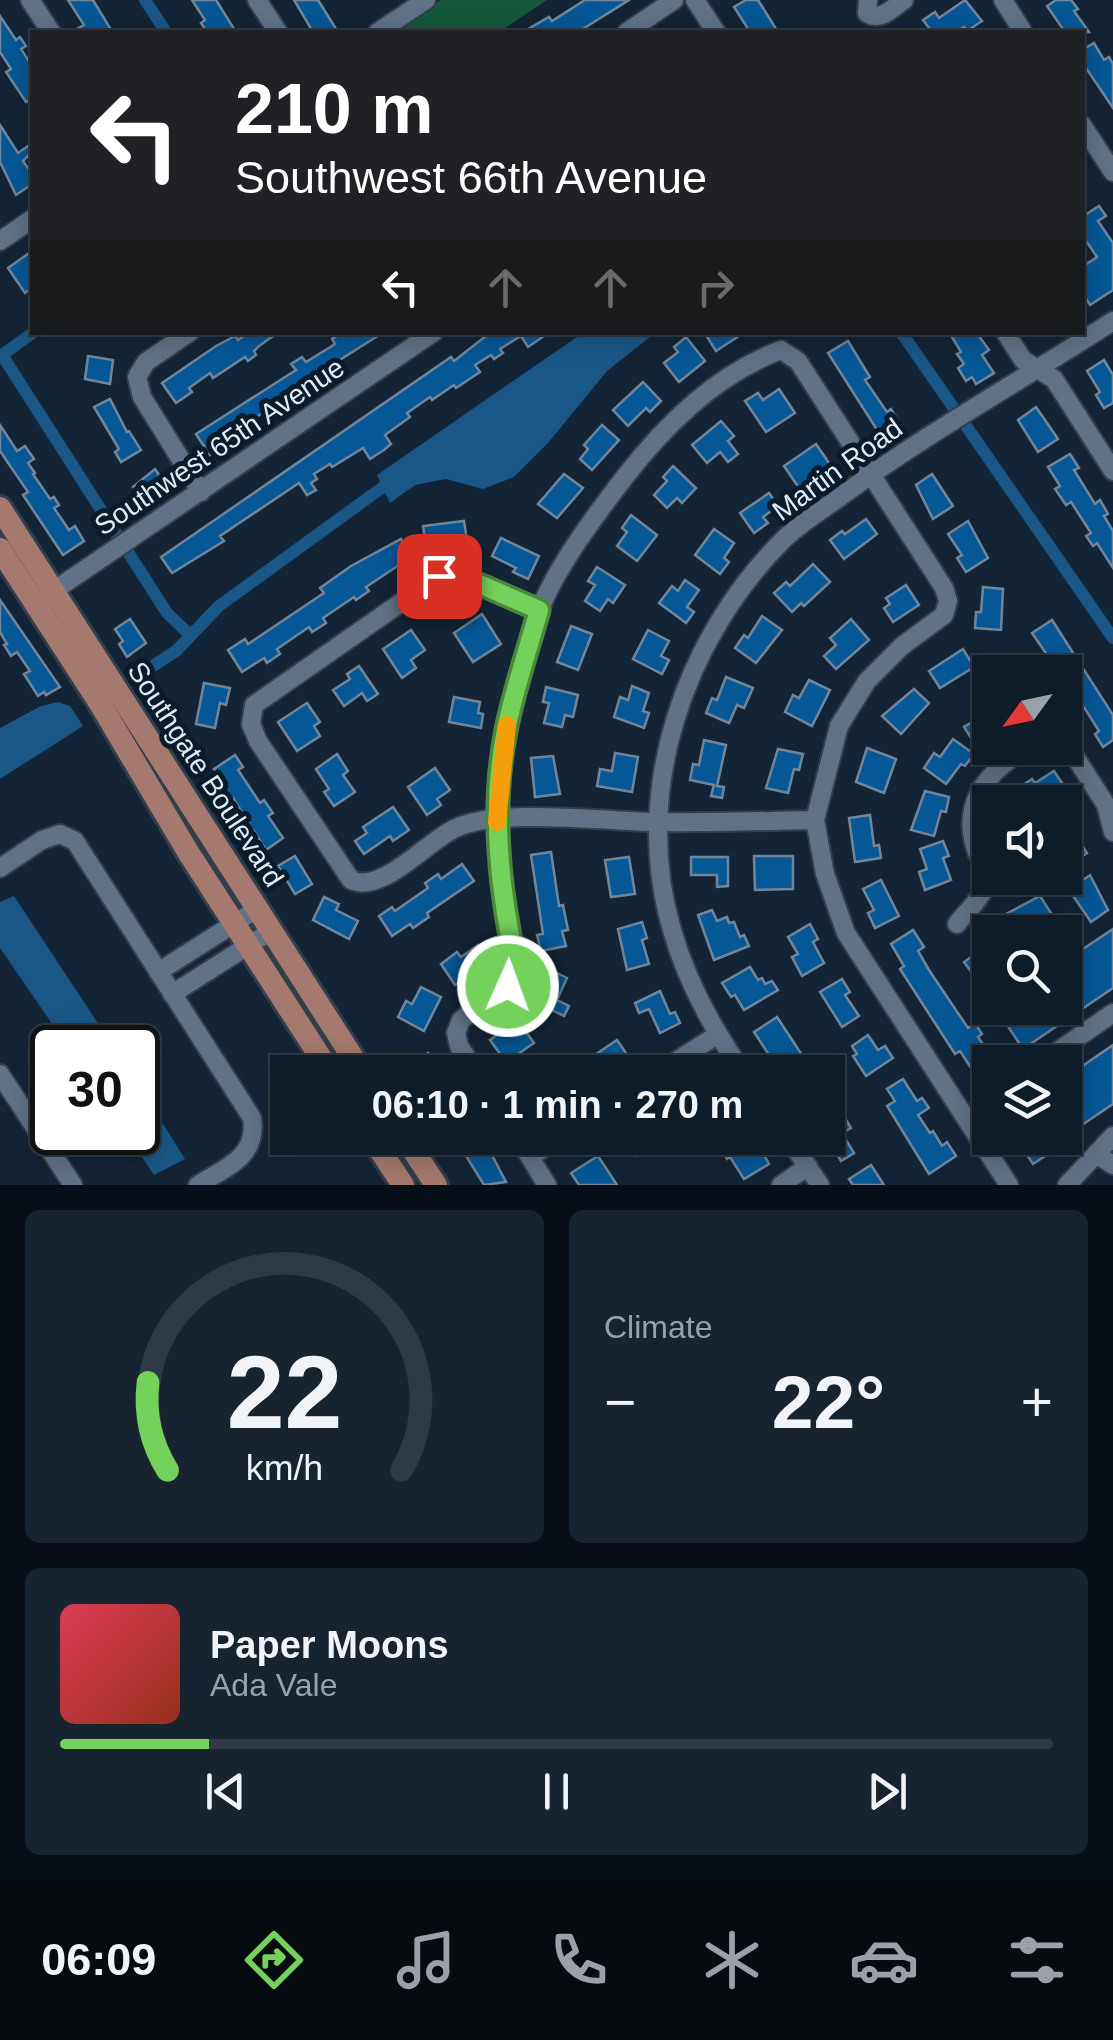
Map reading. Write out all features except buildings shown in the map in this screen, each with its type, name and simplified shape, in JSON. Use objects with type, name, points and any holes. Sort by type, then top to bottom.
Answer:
[{"type":"main road","name":"Southgate Boulevard","points":[[0,508],[100,702],[234,926],[319,1055]]},
{"type":"main road","name":"Southgate Boulevard","points":[[0,548],[44,597],[257,909],[351,1055]]},
{"type":"main road","points":[[383,1155],[403,1185]]},
{"type":"main road","points":[[416,1155],[436,1185]]},
{"type":"street","points":[[30,0],[50,30]]},
{"type":"street","points":[[257,0],[277,30]]},
{"type":"street","points":[[381,30],[426,0]]},
{"type":"street","points":[[630,30],[674,0]]},
{"type":"street","points":[[695,0],[715,30]]},
{"type":"street","points":[[868,0],[865,6],[873,16],[880,16],[904,0]]},
{"type":"street","points":[[1002,0],[1022,30]]},
{"type":"street","points":[[1085,130],[1113,172]]},
{"type":"street","points":[[3,231],[30,220]]},
{"type":"street","name":"Martin Road","points":[[731,1055],[699,1000],[671,927],[658,822],[668,737],[696,663],[726,607],[785,538],[870,475],[1113,321]]},
{"type":"street","points":[[186,335],[146,362],[137,376],[142,397],[202,492]]},
{"type":"street","name":"Southwest 65th Avenue","points":[[44,597],[430,335]]},
{"type":"street","points":[[1008,335],[1023,360],[1054,379],[1113,471]]},
{"type":"street","points":[[466,1055],[456,1034],[461,1020],[508,986],[517,969],[504,916],[496,818],[506,731],[539,610],[587,526],[644,451],[693,404],[759,358],[780,350],[798,361],[948,600],[944,615],[902,646],[866,681],[839,726],[815,820],[825,874],[846,933],[1009,1185]]},
{"type":"street","points":[[539,610],[456,574],[439,576],[258,700],[251,724],[258,740],[345,874],[357,883],[380,879],[456,828],[496,818],[815,820]]},
{"type":"street","points":[[957,924],[985,889],[987,872],[976,849],[971,818],[976,793],[1000,765]]},
{"type":"street","points":[[1080,765],[1106,806],[1113,832]]},
{"type":"street","points":[[0,868],[42,840],[60,834],[75,840],[252,1118],[254,1135],[246,1154],[198,1185]]},
{"type":"street","points":[[158,972],[257,909]]},
{"type":"street","points":[[172,994],[271,931]]},
{"type":"street","points":[[1067,1045],[1113,1014]]},
{"type":"street","points":[[686,1055],[717,1035]]},
{"type":"street","points":[[0,1074],[73,1185]]},
{"type":"street","points":[[1067,1185],[1113,1136]]},
{"type":"street","points":[[1096,1154],[1113,1166]]},
{"type":"street","points":[[533,1155],[530,1157],[547,1185]]},
{"type":"street","points":[[800,1155],[820,1185]]},
{"type":"street","points":[[781,1185],[808,1166]]},
{"type":"green space","points":[[441,0],[547,0],[502,30],[394,30]]},
{"type":"water","points":[[580,335],[652,335],[607,371],[548,443],[514,477],[483,489],[446,479],[415,485],[390,503],[377,475]]},
{"type":"water","points":[[58,702],[70,706],[83,726],[0,779],[0,728],[41,706]]},
{"type":"water","points":[[14,896],[99,1025],[53,1025],[0,948],[0,902]]},
{"type":"water","points":[[160,1119],[185,1159],[154,1175],[141,1155],[160,1155]]},
{"type":"waterway","points":[[145,0],[165,30]]},
{"type":"waterway","points":[[30,335],[2,355],[167,613],[189,634]]},
{"type":"waterway","points":[[903,335],[1113,638]]},
{"type":"waterway","points":[[139,675],[176,651],[219,606],[394,479]]},
{"type":"slow traffic","points":[[497,822],[507,725]]},
{"type":"route","points":[[439,576],[456,574],[539,610],[506,731],[496,818],[504,916],[517,969],[508,986]]}]
